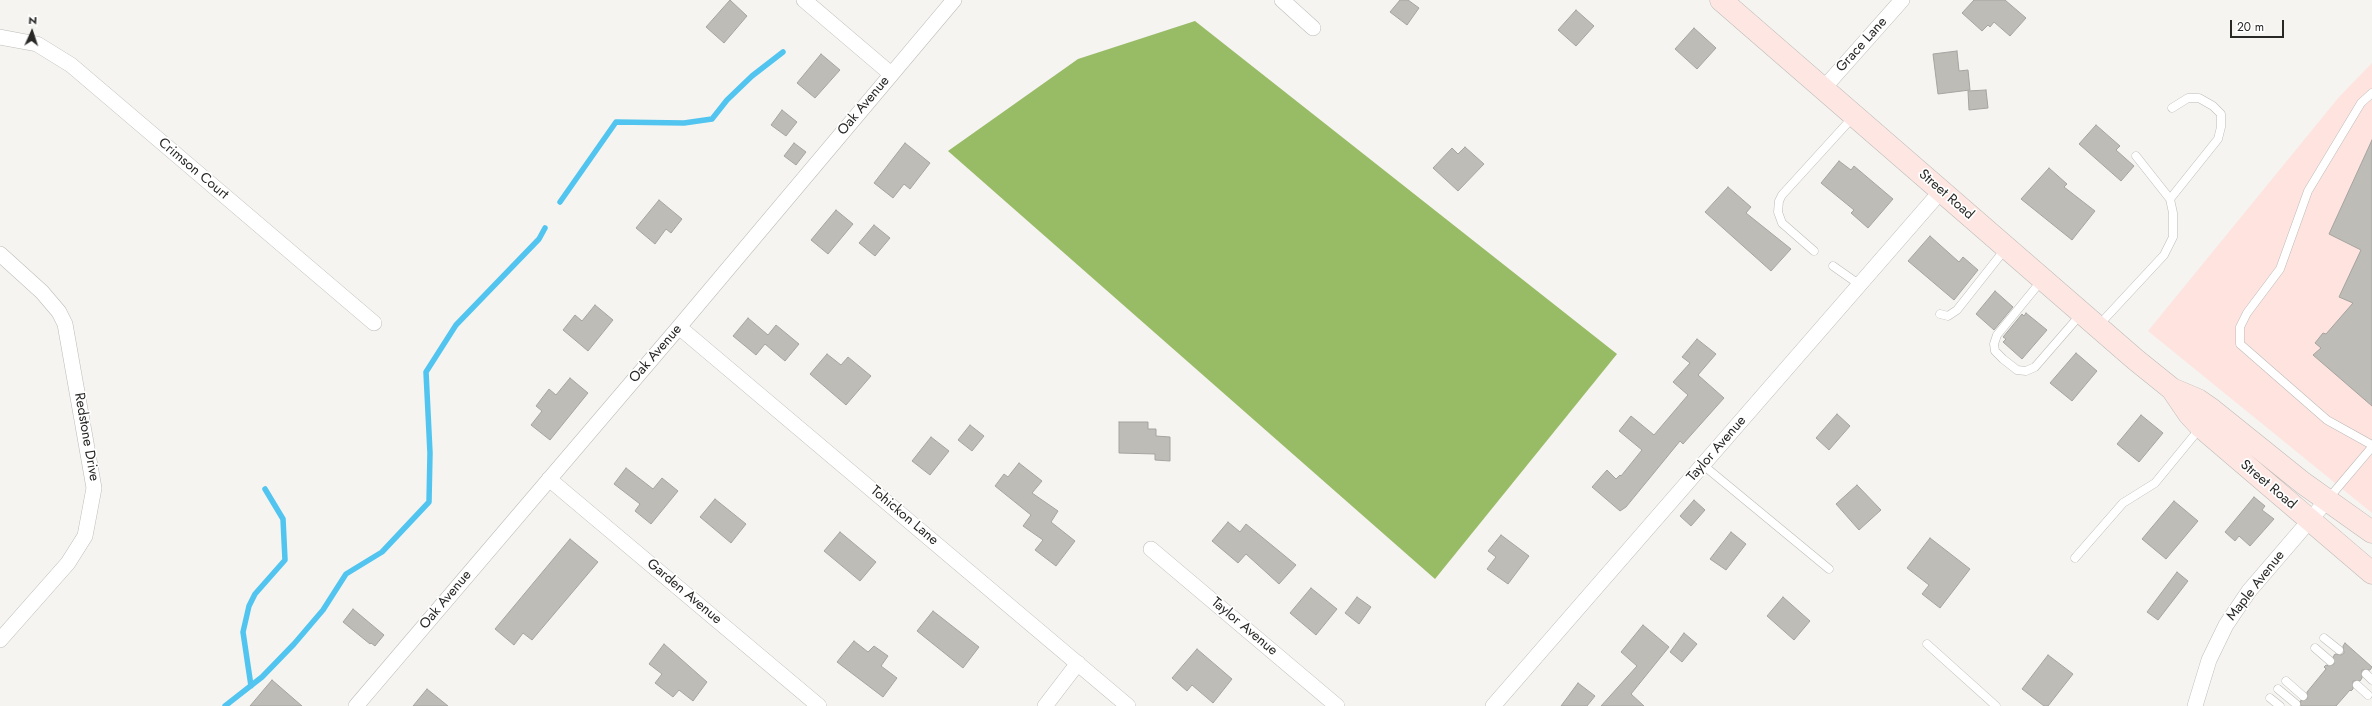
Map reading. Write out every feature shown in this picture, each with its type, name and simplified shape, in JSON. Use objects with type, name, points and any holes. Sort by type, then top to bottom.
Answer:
[{"type":"main road","name":"Street Road","points":[[1721,0],[1853,116],[2172,389],[2188,414],[2208,420],[2328,499],[2372,532]]},
{"type":"main road","name":"Street Road","points":[[2208,420],[2310,520],[2372,573]]},
{"type":"street","points":[[804,0],[891,74]]},
{"type":"street","name":"Oak Avenue","points":[[356,706],[679,327],[954,0]]},
{"type":"street","points":[[1282,0],[1313,28]]},
{"type":"street","name":"Grace Lane","points":[[1823,89],[1902,0]]},
{"type":"street","name":"Crimson Court","points":[[0,36],[37,44],[71,65],[374,323]]},
{"type":"street","name":"Taylor Avenue","points":[[1493,706],[1941,191]]},
{"type":"street","name":"Redstone Drive","points":[[0,254],[42,292],[59,312],[65,324],[94,488],[85,536],[68,563],[0,640]]},
{"type":"street","name":"Tohickon Lane","points":[[679,327],[1128,706]]},
{"type":"street","name":"Garden Avenue","points":[[549,479],[819,706]]},
{"type":"street","name":"Maple Avenue","points":[[2195,706],[2209,660],[2226,625],[2249,591],[2328,499]]},
{"type":"street","name":"Taylor Avenue","points":[[1151,549],[1337,706]]},
{"type":"street","points":[[1045,706],[1078,663]]},
{"type":"lane","points":[[2328,499],[2372,446],[2327,420],[2240,344],[2240,327],[2248,313],[2280,269],[2308,191],[2361,103],[2372,93]]},
{"type":"lane","points":[[2170,199],[2218,139],[2221,127],[2221,114],[2213,106],[2199,98],[2188,98],[2172,108]]},
{"type":"lane","points":[[1814,251],[1782,223],[1778,212],[1779,201],[1782,195],[1853,116]]},
{"type":"lane","points":[[2043,279],[1997,335],[1994,344],[1995,350],[2003,359],[2017,370],[2026,371],[2035,367],[2164,254],[2173,237],[2173,213],[2170,199],[2136,156]]},
{"type":"lane","points":[[1940,314],[1948,316],[1957,310],[2007,248]]},
{"type":"lane","points":[[1833,266],[1860,285]]},
{"type":"lane","points":[[2075,558],[2123,503],[2154,483],[2208,420]]},
{"type":"lane","points":[[1703,465],[1829,569]]},
{"type":"lane","points":[[2324,638],[2338,650]]},
{"type":"lane","points":[[1927,644],[1996,706]]},
{"type":"lane","points":[[2315,648],[2330,661]]},
{"type":"lane","points":[[2286,681],[2303,696]]},
{"type":"lane","points":[[2357,685],[2368,695]]},
{"type":"lane","points":[[2278,689],[2296,704]]},
{"type":"lane","points":[[2270,698],[2280,706]]},
{"type":"shaded area","points":[[2372,63],[2372,513],[2148,331],[2339,97]]},
{"type":"green space","points":[[1195,21],[1617,354],[1435,579],[948,151],[1078,59]]},
{"type":"building","points":[[730,0],[747,16],[724,43],[706,27]]},
{"type":"building","points":[[1400,0],[1408,0],[1419,8],[1407,25],[1390,12]]},
{"type":"building","points":[[1974,0],[2005,0],[2026,18],[2010,36],[1994,22],[1990,27],[1988,25],[1982,31],[1962,13]]},
{"type":"building","points":[[1576,10],[1594,26],[1576,46],[1558,30]]},
{"type":"building","points":[[1694,28],[1716,48],[1697,69],[1675,49]]},
{"type":"building","points":[[1957,51],[1959,71],[1968,70],[1970,90],[1938,94],[1933,54]]},
{"type":"building","points":[[821,54],[840,70],[815,98],[797,83]]},
{"type":"building","points":[[1986,90],[1988,108],[1969,110],[1968,91]]},
{"type":"building","points":[[782,110],[797,122],[786,136],[771,125]]},
{"type":"building","points":[[2096,125],[2120,146],[2116,150],[2134,166],[2121,181],[2079,144]]},
{"type":"building","points":[[2372,140],[2372,406],[2313,355],[2321,348],[2315,343],[2323,333],[2326,334],[2353,303],[2339,297],[2361,250],[2329,234]]},
{"type":"building","points":[[794,143],[806,152],[796,165],[784,156]]},
{"type":"building","points":[[905,143],[930,163],[910,189],[904,184],[893,198],[874,183]]},
{"type":"building","points":[[1465,147],[1484,164],[1458,191],[1433,168],[1452,148],[1458,154]]},
{"type":"building","points":[[1839,161],[1851,170],[1854,166],[1893,199],[1868,228],[1851,213],[1854,210],[1821,183]]},
{"type":"building","points":[[2049,168],[2067,184],[2064,187],[2095,211],[2072,240],[2021,199]]},
{"type":"building","points":[[1728,187],[1751,207],[1746,213],[1791,249],[1771,271],[1705,212]]},
{"type":"building","points":[[659,200],[682,219],[671,233],[666,229],[655,244],[636,228]]},
{"type":"building","points":[[836,210],[853,224],[828,254],[811,240]]},
{"type":"building","points":[[874,225],[890,238],[875,256],[859,243]]},
{"type":"building","points":[[1930,236],[1959,262],[1963,257],[1978,270],[1954,300],[1908,261]]},
{"type":"building","points":[[1995,291],[2013,307],[1994,330],[1976,314]]},
{"type":"building","points":[[595,305],[613,320],[588,351],[563,330],[575,315],[582,321]]},
{"type":"building","points":[[2026,313],[2047,330],[2022,359],[2003,342],[2006,339],[2003,337],[2022,314],[2024,316]]},
{"type":"building","points":[[748,318],[768,335],[776,325],[799,344],[785,361],[765,344],[756,355],[733,336]]},
{"type":"building","points":[[1697,339],[1716,354],[1698,375],[1724,398],[1683,444],[1680,441],[1626,507],[1620,511],[1592,487],[1607,470],[1616,479],[1620,475],[1621,476],[1642,450],[1619,431],[1631,416],[1654,435],[1688,395],[1673,382],[1690,363],[1682,357]]},
{"type":"building","points":[[2076,353],[2097,371],[2072,401],[2050,383]]},
{"type":"building","points":[[827,354],[841,365],[848,357],[871,376],[846,405],[810,374]]},
{"type":"building","points":[[570,378],[588,393],[550,440],[531,425],[542,411],[536,406],[549,389],[556,395]]},
{"type":"building","points":[[1837,414],[1850,426],[1829,450],[1816,438]]},
{"type":"building","points":[[2141,415],[2163,433],[2139,462],[2117,444]]},
{"type":"building","points":[[1119,422],[1148,422],[1148,429],[1156,429],[1156,436],[1170,437],[1170,461],[1155,460],[1155,454],[1119,453]]},
{"type":"building","points":[[970,425],[984,436],[972,451],[958,440]]},
{"type":"building","points":[[931,437],[949,451],[930,475],[912,461]]},
{"type":"building","points":[[1019,463],[1042,481],[1032,493],[1058,511],[1051,522],[1075,541],[1056,566],[1035,550],[1043,540],[1023,526],[1031,515],[995,486],[1004,474],[1008,477]]},
{"type":"building","points":[[626,468],[653,489],[662,478],[678,491],[651,524],[635,511],[640,504],[614,484]]},
{"type":"building","points":[[1857,485],[1881,510],[1859,530],[1836,504]]},
{"type":"building","points":[[2254,497],[2265,506],[2262,510],[2274,519],[2250,546],[2239,536],[2235,541],[2225,532]]},
{"type":"building","points":[[715,499],[746,524],[731,543],[700,517]]},
{"type":"building","points":[[1694,500],[1705,510],[1691,526],[1680,516]]},
{"type":"building","points":[[2174,501],[2198,521],[2166,559],[2142,539]]},
{"type":"building","points":[[1228,522],[1240,532],[1246,524],[1296,565],[1279,584],[1246,554],[1238,563],[1212,541]]},
{"type":"building","points":[[840,532],[876,562],[860,581],[824,551]]},
{"type":"building","points":[[1731,532],[1746,544],[1726,570],[1710,559]]},
{"type":"building","points":[[1501,535],[1529,556],[1508,584],[1487,569],[1496,557],[1488,551]]},
{"type":"building","points":[[1930,538],[1970,569],[1940,608],[1922,594],[1929,585],[1907,568]]},
{"type":"building","points":[[570,539],[598,562],[532,640],[523,633],[514,645],[495,629]]},
{"type":"building","points":[[2177,572],[2188,581],[2158,620],[2147,612]]},
{"type":"building","points":[[1311,588],[1337,609],[1316,635],[1290,613]]},
{"type":"building","points":[[1357,597],[1371,607],[1359,624],[1345,613]]},
{"type":"building","points":[[1783,597],[1810,621],[1794,640],[1767,616]]},
{"type":"building","points":[[353,609],[384,635],[375,646],[371,643],[370,644],[343,622]]},
{"type":"building","points":[[933,611],[979,647],[963,668],[917,631]]},
{"type":"building","points":[[1643,625],[1669,647],[1631,694],[1644,706],[1601,706],[1637,666],[1621,652]]},
{"type":"building","points":[[1684,633],[1697,644],[1682,662],[1670,652]]},
{"type":"building","points":[[854,641],[868,652],[874,646],[888,656],[881,666],[897,678],[883,697],[837,662]]},
{"type":"building","points":[[2345,643],[2372,667],[2370,670],[2362,670],[2362,678],[2360,681],[2353,681],[2353,689],[2351,691],[2350,690],[2336,706],[2301,706],[2300,701],[2307,699],[2307,692],[2326,669],[2324,667],[2326,665],[2329,666],[2334,664],[2333,657],[2335,654],[2341,655],[2344,653],[2343,646]]},
{"type":"building","points":[[664,644],[707,682],[693,701],[679,690],[673,697],[655,683],[662,674],[649,664]]},
{"type":"building","points":[[1197,649],[1232,679],[1213,703],[1192,685],[1187,691],[1172,678]]},
{"type":"building","points":[[2048,655],[2073,674],[2048,706],[2044,706],[2022,689]]},
{"type":"building","points":[[272,680],[302,706],[250,706]]},
{"type":"building","points":[[1578,683],[1595,696],[1587,706],[1561,706]]},
{"type":"building","points":[[427,689],[448,706],[413,706]]},
{"type":"waterway","points":[[560,202],[616,122],[684,123],[712,119],[727,100],[752,76],[783,52]]},
{"type":"waterway","points":[[225,706],[262,677],[294,644],[323,610],[346,574],[382,552],[429,502],[430,453],[426,372],[456,325],[539,239],[545,228]]},
{"type":"waterway","points":[[251,686],[243,632],[249,606],[255,594],[285,560],[283,519],[265,489]]}]
